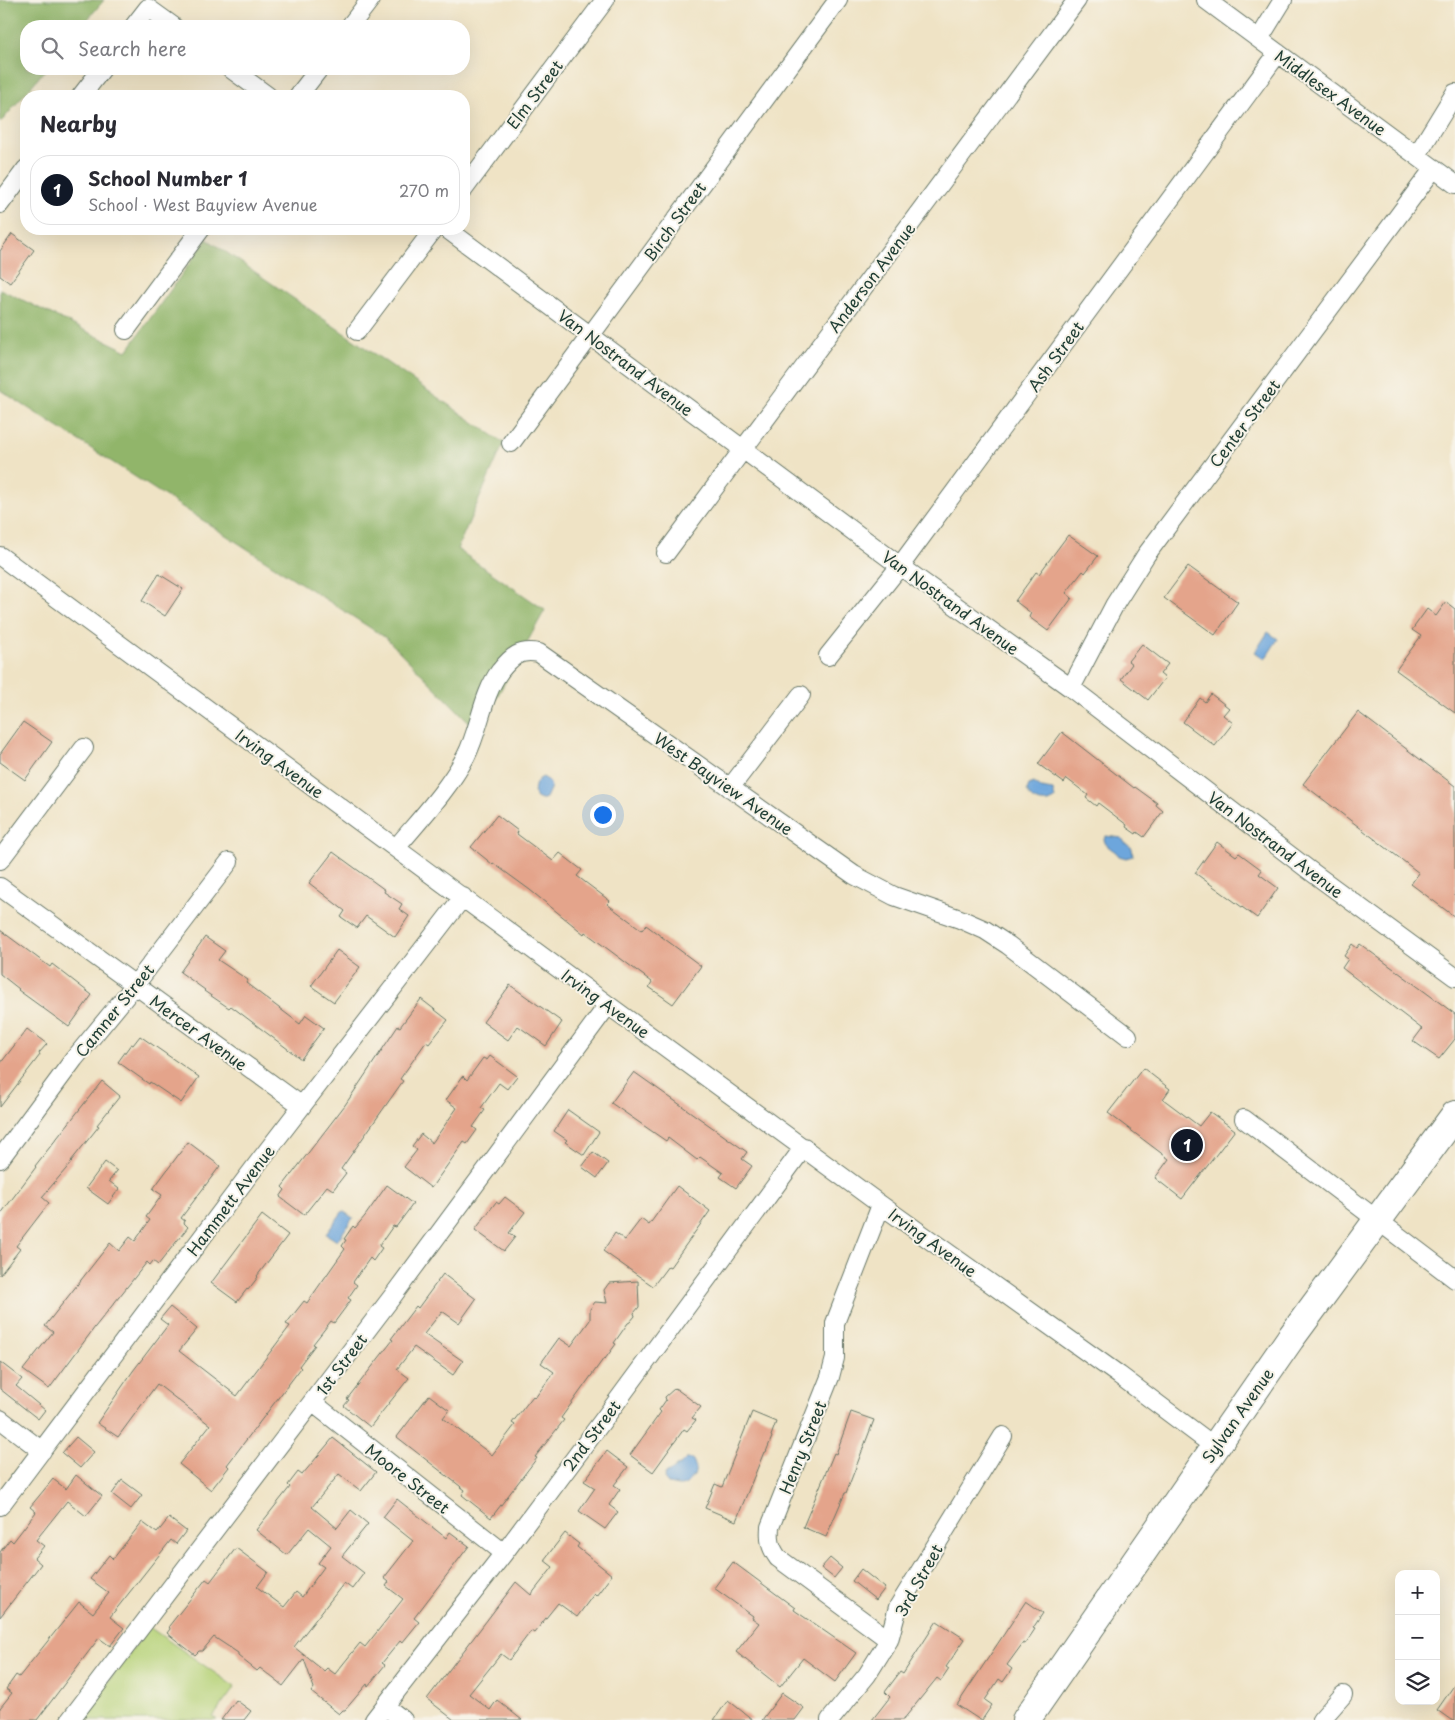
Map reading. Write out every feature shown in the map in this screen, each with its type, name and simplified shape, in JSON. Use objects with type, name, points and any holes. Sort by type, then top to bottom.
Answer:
[{"type":"main road","name":"Sylvan Avenue","points":[[1026,1720],[1290,1338],[1455,1115]]},
{"type":"street","points":[[355,20],[370,0]]},
{"type":"street","name":"Elm Street","points":[[470,181],[605,0]]},
{"type":"street","name":"Birch Street","points":[[511,443],[838,0]]},
{"type":"street","name":"Anderson Avenue","points":[[666,554],[1077,0]]},
{"type":"street","name":"Middlesex Avenue","points":[[1206,0],[1455,184]]},
{"type":"street","points":[[1259,39],[1283,0]]},
{"type":"street","points":[[139,20],[148,8],[165,20]]},
{"type":"street","name":"Ash Street","points":[[828,656],[900,566],[1278,54]]},
{"type":"street","points":[[86,90],[97,75]]},
{"type":"street","points":[[239,75],[260,90]]},
{"type":"street","points":[[303,90],[314,75]]},
{"type":"street","points":[[1417,156],[1455,93]]},
{"type":"street","name":"Center Street","points":[[1071,688],[1115,604],[1146,555],[1434,168]]},
{"type":"street","points":[[0,204],[20,177]]},
{"type":"street","points":[[126,330],[197,235]]},
{"type":"street","points":[[358,331],[430,235]]},
{"type":"street","name":"Van Nostrand Avenue","points":[[455,235],[900,566],[1071,688],[1309,870],[1455,977]]},
{"type":"street","name":"Irving Avenue","points":[[0,556],[608,1005],[881,1205],[1119,1375],[1215,1447]]},
{"type":"street","name":"West Bayview Avenue","points":[[396,848],[451,781],[466,756],[476,733],[490,689],[500,672],[519,653],[528,651],[539,653],[868,884],[894,896],[960,919],[985,930],[1008,945],[1128,1036]]},
{"type":"street","points":[[730,788],[801,695]]},
{"type":"street","points":[[0,860],[84,748]]},
{"type":"street","name":"Camner Street","points":[[0,1158],[74,1059],[135,985],[229,862]]},
{"type":"street","name":"Mercer Avenue","points":[[0,887],[302,1106]]},
{"type":"street","name":"Hammett Avenue","points":[[0,1506],[302,1106],[463,897]]},
{"type":"street","name":"1st Street","points":[[70,1720],[433,1242],[608,1005]]},
{"type":"street","points":[[1244,1119],[1455,1278]]},
{"type":"street","name":"2nd Street","points":[[380,1713],[504,1553],[804,1147]]},
{"type":"street","name":"Henry Street","points":[[881,1205],[836,1324],[835,1358],[830,1377],[770,1527],[769,1540],[778,1558],[889,1640]]},
{"type":"street","name":"Moore Street","points":[[312,1402],[504,1553]]},
{"type":"street","points":[[0,1419],[42,1452]]},
{"type":"street","name":"3rd Street","points":[[830,1720],[867,1675],[889,1640],[898,1608],[1003,1436]]},
{"type":"street","points":[[1321,1720],[1342,1695]]},
{"type":"street","points":[[380,1713],[403,1720]]},
{"type":"green space","points":[[0,0],[104,0],[87,20],[20,20],[20,75],[41,75],[28,90],[20,90],[20,100],[0,123]]},
{"type":"green space","points":[[207,239],[504,443],[457,549],[545,610],[478,731],[386,638],[0,390],[0,289],[127,351]]},
{"type":"green space","points":[[149,1627],[235,1687],[213,1717],[217,1720],[80,1720]]},
{"type":"water","points":[[1268,632],[1278,639],[1265,659],[1255,652]]},
{"type":"water","points":[[543,777],[549,781],[551,787],[546,798],[541,800],[535,797],[534,791],[536,783]]},
{"type":"water","points":[[1034,783],[1041,788],[1053,790],[1055,799],[1049,802],[1038,802],[1030,797],[1027,790],[1029,785]]},
{"type":"water","points":[[1106,836],[1122,838],[1132,848],[1133,856],[1126,858],[1119,856],[1106,844],[1104,839]]},
{"type":"water","points":[[343,1211],[353,1218],[337,1241],[326,1234]]},
{"type":"water","points":[[686,1459],[692,1459],[694,1463],[694,1476],[684,1485],[668,1484],[664,1479],[665,1474]]},
{"type":"building","points":[[12,234],[34,250],[10,283],[0,276],[0,251]]},
{"type":"building","points":[[1068,535],[1098,556],[1085,573],[1083,571],[1066,593],[1072,598],[1048,631],[1029,617],[1031,613],[1015,601],[1036,572],[1039,574]]},
{"type":"building","points":[[1188,566],[1238,602],[1215,635],[1164,598]]},
{"type":"building","points":[[159,574],[183,589],[165,616],[142,601]]},
{"type":"building","points":[[1446,602],[1455,609],[1455,713],[1396,670],[1421,636],[1412,630],[1427,609],[1436,616]]},
{"type":"building","points":[[1142,644],[1168,664],[1160,674],[1165,678],[1148,700],[1121,679],[1132,664],[1128,661]]},
{"type":"building","points":[[1211,694],[1229,708],[1223,715],[1233,723],[1215,746],[1183,722],[1200,698],[1205,702]]},
{"type":"building","points":[[1358,712],[1455,786],[1455,917],[1411,884],[1419,873],[1303,784]]},
{"type":"building","points":[[23,722],[52,742],[25,780],[0,762],[0,754]]},
{"type":"building","points":[[1062,732],[1134,788],[1157,803],[1156,805],[1163,811],[1144,837],[1126,827],[1127,825],[1098,803],[1096,806],[1086,798],[1088,795],[1067,779],[1064,783],[1038,764]]},
{"type":"building","points":[[497,815],[518,831],[517,834],[553,861],[560,853],[582,870],[577,876],[610,901],[607,904],[642,930],[646,925],[701,966],[673,1004],[649,987],[652,982],[585,932],[584,934],[530,890],[471,847]]},
{"type":"building","points":[[1217,842],[1236,856],[1239,853],[1262,870],[1259,874],[1278,888],[1257,918],[1195,873]]},
{"type":"building","points":[[333,852],[402,904],[399,909],[409,916],[395,937],[366,916],[357,928],[341,917],[345,911],[309,883]]},
{"type":"building","points":[[0,930],[50,967],[52,964],[92,995],[69,1027],[18,990],[0,974]]},
{"type":"building","points":[[205,937],[225,951],[218,960],[248,980],[246,983],[300,1024],[306,1015],[324,1028],[301,1059],[231,1006],[229,1008],[180,972]]},
{"type":"building","points":[[1352,944],[1357,948],[1360,944],[1455,1014],[1455,1039],[1439,1059],[1413,1041],[1422,1029],[1342,968],[1348,959],[1344,956]]},
{"type":"building","points":[[337,950],[360,967],[334,1002],[311,986]]},
{"type":"building","points":[[510,985],[562,1022],[546,1046],[518,1026],[508,1040],[483,1022]]},
{"type":"building","points":[[421,999],[448,1020],[429,1044],[426,1042],[400,1079],[403,1081],[341,1169],[346,1173],[333,1190],[327,1186],[304,1215],[280,1197],[285,1190],[282,1187],[345,1105],[398,1026],[400,1027]]},
{"type":"building","points":[[27,1029],[47,1044],[0,1107],[0,1064]]},
{"type":"building","points":[[140,1036],[199,1077],[181,1103],[150,1082],[149,1084],[118,1062],[131,1044],[133,1045]]},
{"type":"building","points":[[490,1056],[517,1076],[507,1089],[499,1083],[481,1108],[485,1110],[473,1127],[477,1130],[467,1144],[464,1142],[431,1188],[404,1167],[417,1150],[412,1146],[421,1134],[432,1143],[457,1108],[446,1100],[463,1076],[467,1080],[483,1058],[487,1060]]},
{"type":"building","points":[[1143,1068],[1170,1089],[1163,1099],[1199,1126],[1210,1112],[1235,1130],[1182,1199],[1155,1178],[1169,1159],[1108,1113]]},
{"type":"building","points":[[634,1072],[747,1152],[742,1159],[752,1166],[736,1188],[720,1177],[723,1173],[700,1157],[697,1160],[668,1138],[666,1141],[611,1103]]},
{"type":"building","points":[[102,1081],[120,1096],[97,1125],[99,1126],[72,1162],[42,1197],[49,1203],[16,1246],[20,1249],[0,1275],[0,1215],[35,1166]]},
{"type":"building","points":[[568,1110],[599,1132],[584,1155],[565,1142],[567,1140],[554,1131]]},
{"type":"building","points":[[188,1142],[220,1166],[181,1218],[188,1227],[158,1265],[153,1261],[150,1265],[147,1262],[49,1389],[23,1370],[53,1332],[45,1326],[110,1243],[119,1251],[130,1237],[135,1241],[150,1220],[146,1217],[162,1195],[153,1189]]},
{"type":"building","points":[[593,1152],[608,1163],[597,1178],[582,1167]]},
{"type":"building","points":[[105,1162],[117,1171],[109,1181],[119,1189],[108,1204],[86,1188]]},
{"type":"building","points":[[387,1185],[413,1204],[396,1227],[393,1226],[379,1246],[382,1248],[373,1261],[370,1258],[353,1282],[357,1285],[348,1298],[351,1300],[334,1323],[331,1321],[313,1344],[315,1345],[299,1366],[301,1368],[227,1465],[229,1467],[211,1490],[179,1464],[210,1425],[157,1384],[118,1437],[97,1423],[168,1325],[160,1319],[170,1307],[197,1329],[179,1351],[237,1396],[290,1326],[286,1324],[304,1301],[307,1303],[345,1249],[342,1246],[346,1240],[344,1239],[353,1226],[355,1228],[365,1216]]},
{"type":"building","points":[[677,1186],[710,1211],[670,1267],[668,1266],[653,1286],[603,1251],[615,1233],[625,1240],[641,1219],[649,1225]]},
{"type":"building","points":[[505,1197],[525,1212],[509,1233],[515,1237],[504,1251],[475,1230],[496,1202],[499,1204]]},
{"type":"building","points":[[262,1215],[288,1235],[258,1277],[237,1302],[211,1283]]},
{"type":"building","points":[[443,1274],[476,1299],[459,1323],[442,1311],[424,1334],[463,1361],[453,1375],[414,1347],[397,1369],[409,1378],[370,1427],[344,1406],[349,1400],[347,1399],[393,1340],[391,1339],[416,1306],[418,1308]]},
{"type":"building","points":[[638,1281],[639,1307],[634,1313],[635,1316],[628,1323],[614,1343],[616,1344],[561,1418],[564,1420],[535,1457],[537,1458],[491,1518],[462,1495],[465,1490],[397,1437],[429,1395],[449,1410],[443,1418],[492,1455],[515,1425],[512,1423],[533,1396],[535,1398],[554,1372],[541,1363],[559,1338],[571,1346],[590,1320],[590,1309],[595,1302],[607,1303],[604,1290],[609,1283]]},
{"type":"building","points":[[0,1362],[22,1379],[16,1386],[45,1410],[38,1419],[0,1389]]},
{"type":"building","points":[[675,1388],[701,1407],[692,1418],[696,1420],[687,1431],[684,1429],[653,1472],[630,1455],[661,1412],[659,1410],[666,1400],[665,1397]]},
{"type":"building","points":[[752,1412],[776,1422],[766,1452],[764,1452],[736,1521],[705,1508],[715,1484],[722,1487]]},
{"type":"building","points":[[851,1412],[874,1420],[846,1493],[826,1537],[803,1527],[834,1453],[836,1454]]},
{"type":"building","points":[[76,1437],[94,1452],[80,1468],[62,1453]]},
{"type":"building","points":[[333,1438],[376,1472],[361,1491],[339,1474],[312,1507],[337,1528],[351,1510],[368,1524],[342,1556],[364,1573],[352,1589],[344,1583],[294,1647],[324,1671],[327,1668],[335,1674],[360,1643],[365,1647],[403,1599],[386,1586],[389,1582],[384,1578],[413,1541],[383,1517],[397,1499],[446,1538],[450,1532],[469,1546],[414,1618],[419,1622],[382,1663],[385,1665],[368,1686],[367,1684],[345,1710],[339,1714],[311,1692],[314,1688],[304,1659],[283,1686],[260,1668],[257,1671],[238,1656],[238,1653],[214,1637],[202,1651],[195,1655],[167,1633],[170,1629],[169,1626],[206,1579],[210,1582],[236,1548],[268,1572],[257,1587],[284,1607],[296,1592],[302,1597],[324,1567],[318,1563],[331,1546],[309,1528],[287,1555],[256,1530],[290,1487],[288,1485],[298,1472],[302,1475]]},
{"type":"building","points":[[607,1451],[628,1467],[614,1485],[620,1489],[609,1505],[618,1512],[605,1529],[579,1511],[595,1488],[584,1481]]},
{"type":"building","points":[[76,1475],[102,1496],[86,1516],[67,1501],[36,1540],[44,1546],[34,1558],[41,1564],[0,1617],[0,1552],[10,1539],[13,1542],[36,1512],[30,1507],[53,1479],[66,1489]]},
{"type":"building","points":[[122,1480],[142,1495],[131,1509],[112,1494]]},
{"type":"building","points":[[169,1518],[186,1531],[176,1544],[171,1540],[110,1617],[124,1628],[110,1646],[99,1638],[37,1720],[0,1720],[0,1708],[12,1693],[6,1689],[16,1675],[19,1677],[79,1602],[93,1613],[109,1593],[90,1579],[109,1555],[113,1559],[142,1522],[157,1533]]},
{"type":"building","points":[[565,1533],[579,1544],[577,1547],[612,1575],[596,1596],[594,1594],[577,1617],[558,1603],[534,1633],[531,1631],[509,1660],[501,1654],[469,1694],[490,1710],[497,1700],[522,1720],[454,1720],[427,1699],[516,1582],[531,1595],[553,1567],[544,1560]]},
{"type":"building","points":[[830,1558],[842,1568],[834,1578],[821,1568]]},
{"type":"building","points":[[733,1562],[795,1608],[794,1610],[856,1653],[835,1682],[803,1658],[780,1687],[736,1652],[759,1623],[752,1618],[753,1616],[714,1588]]},
{"type":"building","points":[[861,1569],[885,1588],[876,1600],[852,1581]]},
{"type":"building","points":[[1026,1601],[1043,1613],[1025,1644],[1023,1643],[1007,1665],[1012,1669],[1003,1682],[999,1679],[985,1700],[992,1705],[982,1720],[980,1720],[957,1705]]},
{"type":"building","points":[[937,1621],[965,1639],[946,1667],[949,1669],[941,1681],[937,1678],[903,1720],[872,1720],[890,1697],[885,1692],[900,1672],[903,1674]]},
{"type":"building","points":[[1455,1684],[1455,1720],[1451,1720],[1437,1710]]},
{"type":"building","points":[[782,1693],[804,1708],[795,1720],[762,1720]]},
{"type":"building","points":[[236,1700],[251,1711],[244,1720],[221,1720]]},
{"type":"building","points":[[728,1700],[753,1720],[714,1720]]},
{"type":"place","name":"School Number 1","points":[[1187,1145]]}]
